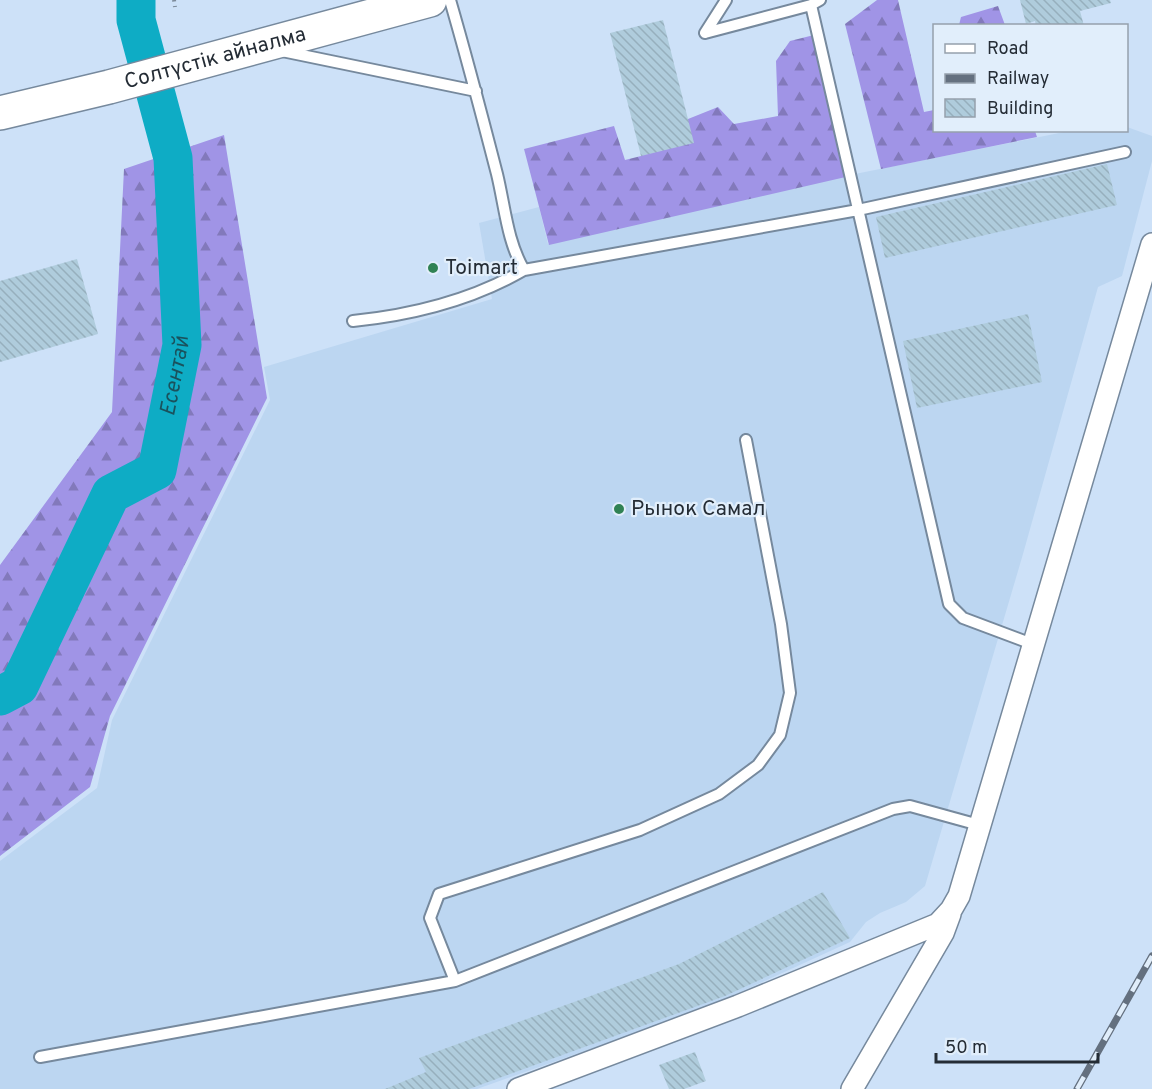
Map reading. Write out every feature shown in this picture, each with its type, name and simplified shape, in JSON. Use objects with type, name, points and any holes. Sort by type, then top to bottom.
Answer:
[{"type":"main road","name":"Солтүстік айналма","points":[[0,113],[228,56],[430,0]]},
{"type":"street","points":[[852,1089],[942,933],[959,896],[1152,244]]},
{"type":"street","points":[[518,1089],[738,1006],[938,924],[951,910]]},
{"type":"lane","points":[[450,0],[506,210],[514,253],[524,270]]},
{"type":"lane","points":[[726,0],[705,33],[815,3],[858,210],[949,604],[963,618],[1035,645]]},
{"type":"lane","points":[[261,46],[476,92]]},
{"type":"lane","points":[[353,321],[377,319],[473,296],[524,270],[858,210],[1125,152]]},
{"type":"lane","points":[[455,981],[430,918],[439,894],[640,830],[719,794],[758,765],[780,735],[790,693],[782,624],[746,440]]},
{"type":"lane","points":[[40,1057],[455,981],[893,808],[910,806],[979,825]]},
{"type":"path","points":[[174,0],[175,7]]},
{"type":"shaded area","points":[[1128,127],[1152,136],[1152,161],[1122,276],[1098,287],[1023,554],[925,886],[906,902],[866,922],[850,942],[723,1000],[477,1089],[0,1089],[0,861],[97,788],[112,720],[270,400],[264,367],[492,299],[479,223],[539,207],[548,244],[845,176],[1064,132],[1128,132]]},
{"type":"green space","points":[[877,0],[898,0],[924,112],[933,110],[933,132],[1035,132],[1037,137],[881,169],[845,24]]},
{"type":"green space","points":[[998,6],[1005,24],[959,24],[961,17]]},
{"type":"green space","points":[[814,35],[850,176],[549,245],[524,149],[614,126],[625,160],[641,156],[688,119],[718,107],[734,124],[778,116],[776,61],[790,41]]},
{"type":"green space","points":[[224,135],[267,398],[110,716],[90,787],[0,856],[0,565],[112,412],[124,169]]},
{"type":"building","points":[[1020,0],[1110,0],[1111,3],[1080,11],[1083,24],[1036,24],[1035,21],[1026,24]]},
{"type":"building","points":[[663,20],[694,143],[641,156],[610,33]]},
{"type":"building","points":[[1107,164],[1117,205],[885,258],[876,217]]},
{"type":"building","points":[[77,259],[98,334],[0,362],[0,281]]},
{"type":"building","points":[[1028,314],[1042,382],[917,408],[903,341]]},
{"type":"building","points":[[823,892],[850,938],[725,996],[469,1089],[385,1089],[426,1072],[419,1058],[679,964]]},
{"type":"building","points":[[695,1052],[706,1081],[684,1089],[669,1089],[659,1065]]},
{"type":"waterway","name":"Есентай","points":[[0,696],[19,686],[111,494],[157,470],[182,345],[173,158],[136,20],[136,0]]},
{"type":"railway","points":[[1077,1089],[1152,956]]},
{"type":"place","name":"Toimart","points":[[433,268]]},
{"type":"place","name":"Рынок Самал","points":[[619,509]]}]
